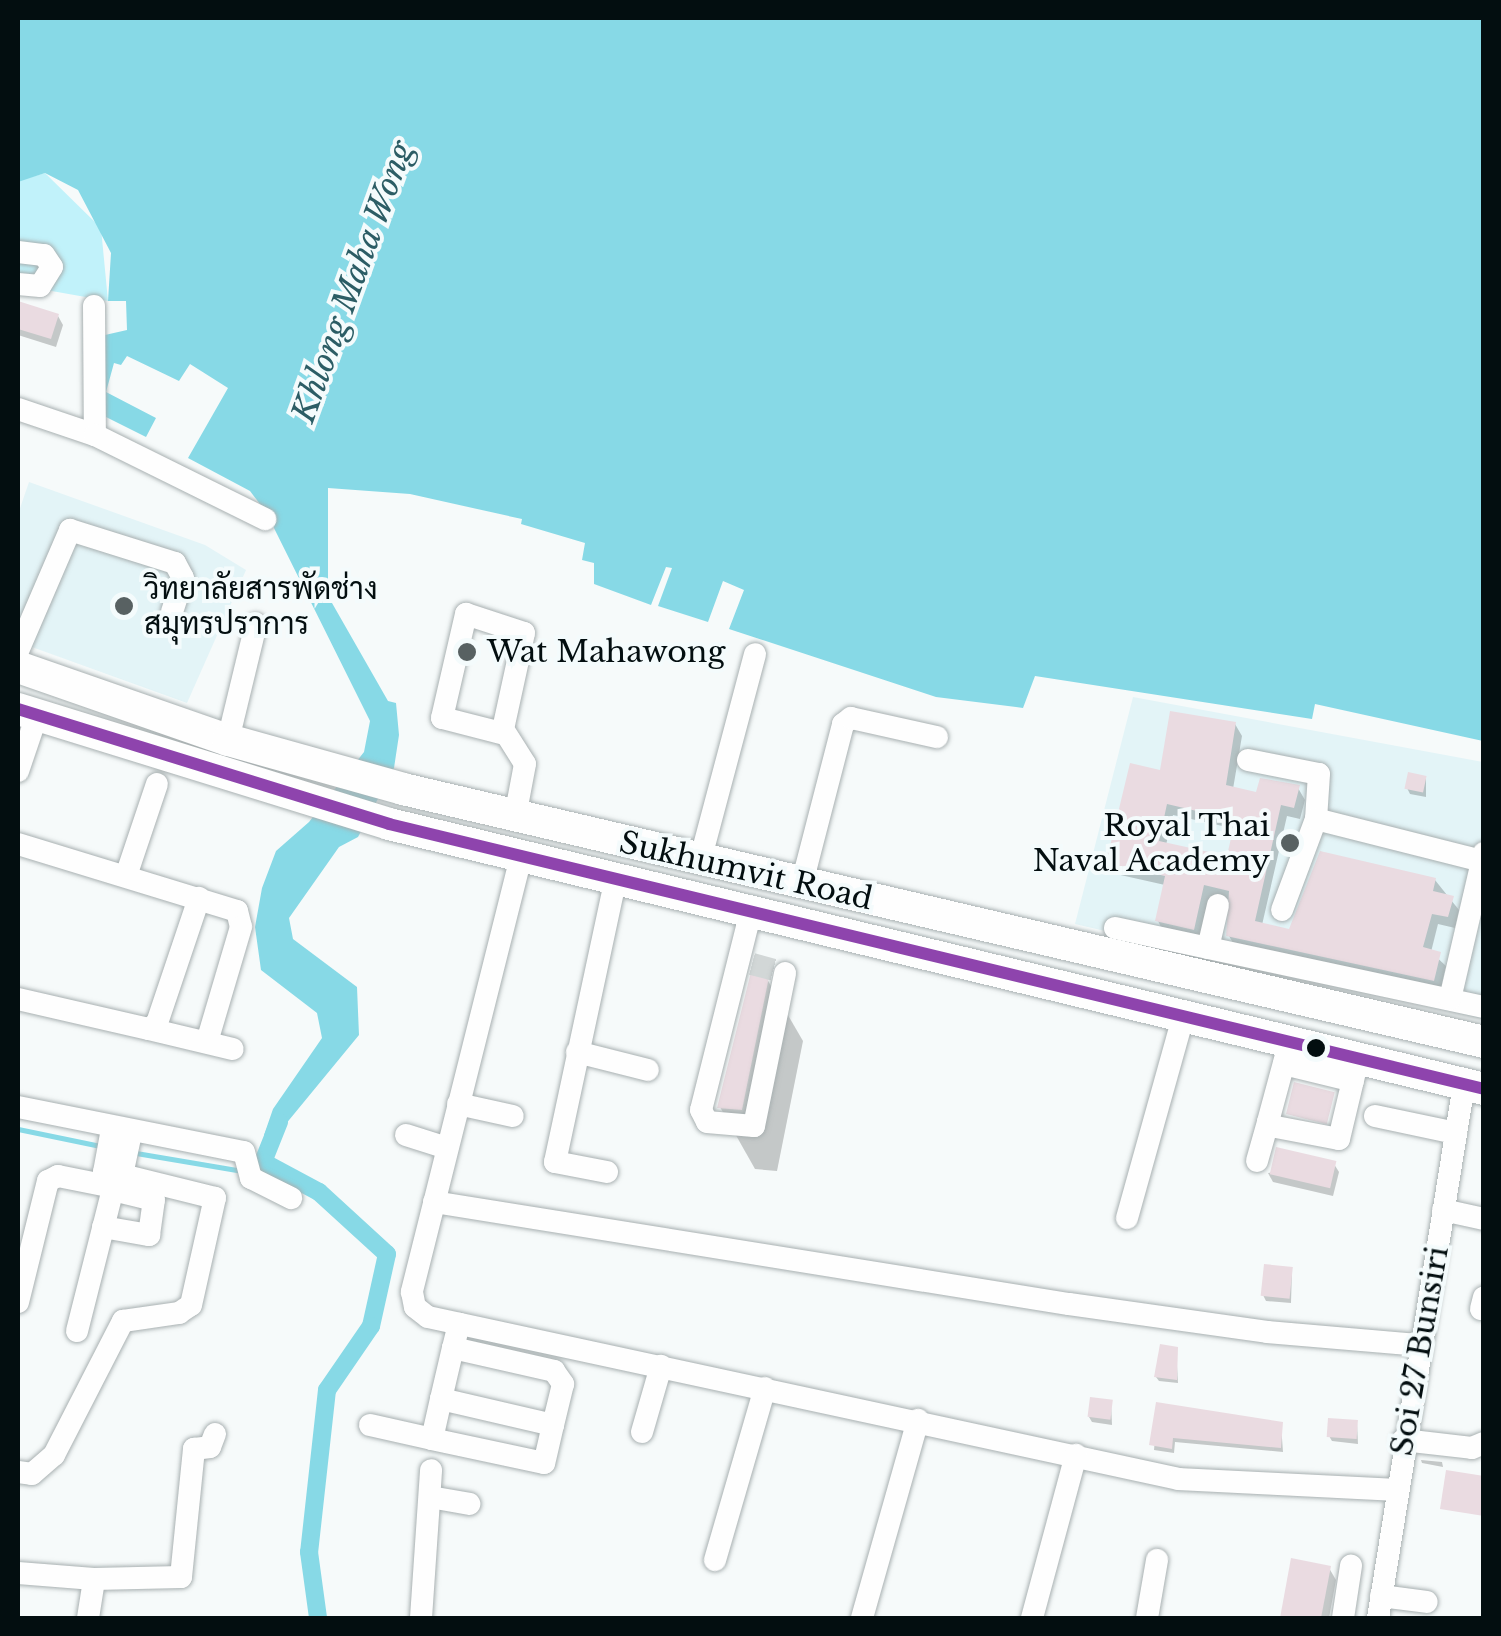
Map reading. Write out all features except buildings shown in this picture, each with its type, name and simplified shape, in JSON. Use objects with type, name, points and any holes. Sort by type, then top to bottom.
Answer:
[{"type":"highway","name":"Sukhumvit Road","points":[[18,667],[238,743],[515,817],[1484,1042]]},
{"type":"highway","name":"Sukhumvit Road","points":[[27,712],[229,778],[1182,1018],[1287,1054],[1356,1070],[1474,1086]]},
{"type":"highway","points":[[926,956],[936,914]]},
{"type":"street","points":[[18,252],[44,255],[52,267],[40,286],[18,284]]},
{"type":"street","points":[[94,306],[95,436]]},
{"type":"street","points":[[18,409],[95,436],[266,519]]},
{"type":"street","points":[[18,652],[70,530],[174,563],[183,578],[172,612]]},
{"type":"street","points":[[505,734],[442,718],[466,614],[524,633],[505,734],[524,764],[515,817]]},
{"type":"street","points":[[238,743],[256,624]]},
{"type":"street","points":[[700,861],[755,654]]},
{"type":"street","points":[[18,771],[27,712]]},
{"type":"street","points":[[802,883],[844,724],[851,718],[937,737]]},
{"type":"street","points":[[1248,760],[1320,774],[1316,819],[1282,910]]},
{"type":"street","points":[[126,876],[157,784]]},
{"type":"street","points":[[1316,819],[1482,857],[1450,999]]},
{"type":"street","points":[[18,844],[237,911],[241,920],[207,1042]]},
{"type":"street","points":[[522,853],[412,1292],[415,1307],[428,1317],[1178,1478],[1397,1490]]},
{"type":"street","points":[[606,1172],[554,1162],[616,877]]},
{"type":"street","points":[[149,1029],[157,1023],[200,898]]},
{"type":"street","points":[[1208,948],[1218,905]]},
{"type":"street","points":[[746,910],[746,962],[701,1110],[707,1122],[746,1130],[756,1122],[785,972]]},
{"type":"street","points":[[690,1104],[746,910]]},
{"type":"street","points":[[1114,928],[1484,1007]]},
{"type":"street","points":[[18,999],[233,1049]]},
{"type":"street","points":[[1126,1218],[1182,1018]]},
{"type":"street","points":[[577,1052],[648,1070]]},
{"type":"street","points":[[1257,1161],[1287,1054]]},
{"type":"street","points":[[1268,1122],[1339,1139],[1356,1070]]},
{"type":"street","name":"Soi 27 Bunsiri","points":[[1380,1607],[1403,1440],[1456,1133],[1474,1086]]},
{"type":"street","points":[[458,1104],[513,1116]]},
{"type":"street","points":[[18,1107],[118,1159],[215,1198],[191,1305],[179,1313],[122,1320],[54,1455],[32,1474],[18,1472]]},
{"type":"street","points":[[1375,1116],[1456,1133]]},
{"type":"street","points":[[406,1135],[447,1148]]},
{"type":"street","points":[[77,1331],[118,1159]]},
{"type":"street","points":[[103,1228],[148,1236],[154,1200],[118,1159]]},
{"type":"street","points":[[18,1302],[48,1181],[58,1176],[118,1159],[250,1168],[291,1198]]},
{"type":"street","points":[[434,1202],[1069,1304],[1267,1332],[1420,1344]]},
{"type":"street","points":[[1443,1210],[1484,1219]]},
{"type":"street","points":[[432,1438],[459,1324]]},
{"type":"street","points":[[370,1425],[544,1463],[563,1384],[554,1371],[453,1348]]},
{"type":"street","points":[[642,1432],[661,1366]]},
{"type":"street","points":[[715,1560],[765,1388]]},
{"type":"street","points":[[441,1399],[553,1425]]},
{"type":"street","points":[[862,1618],[918,1420]]},
{"type":"street","points":[[18,1573],[94,1579],[181,1577],[194,1449],[210,1447],[216,1434]]},
{"type":"street","points":[[1403,1440],[1472,1448],[1484,1443]]},
{"type":"street","points":[[1032,1618],[1076,1455]]},
{"type":"street","points":[[421,1618],[431,1470]]},
{"type":"street","points":[[430,1497],[469,1504]]},
{"type":"street","points":[[1147,1618],[1158,1560]]},
{"type":"street","points":[[1342,1618],[1351,1566]]},
{"type":"street","points":[[88,1618],[94,1579]]},
{"type":"street","points":[[1380,1607],[1427,1602]]},
{"type":"shaded area","points":[[45,173],[101,228],[108,301],[18,285],[18,181]]},
{"type":"shaded area","name":"วิทยาลัยสารพัดช่าง สมุทรปราการ","points":[[29,482],[205,545],[246,570],[187,703],[18,642],[18,514]]},
{"type":"shaded area","name":"Royal Thai Naval Academy","points":[[1133,697],[1483,762],[1483,1019],[1075,924]]},
{"type":"water","points":[[18,18],[1483,18],[1483,741],[1315,704],[1312,719],[1035,676],[1023,708],[936,697],[729,629],[744,590],[723,581],[708,622],[658,606],[672,568],[666,567],[651,605],[594,584],[594,563],[582,560],[585,543],[521,524],[522,519],[410,494],[328,488],[328,596],[388,701],[396,703],[399,735],[394,768],[358,837],[339,847],[289,918],[293,939],[357,987],[359,1035],[271,1142],[264,1135],[273,1109],[322,1038],[317,1013],[261,970],[255,927],[262,888],[276,851],[309,822],[364,752],[370,721],[266,512],[250,491],[188,458],[228,388],[190,364],[179,381],[127,356],[121,365],[114,363],[106,392],[156,418],[146,437],[100,414],[105,335],[127,330],[126,301],[108,301],[111,253],[78,190],[45,173],[18,182]]},
{"type":"waterway","name":"Khlong Maha Wong","points":[[279,1122],[263,1162],[319,1192],[387,1254],[371,1326],[327,1390],[309,1552],[318,1618]]},
{"type":"waterway","points":[[18,1129],[100,1146]]},
{"type":"waterway","points":[[136,1153],[242,1171]]},
{"type":"tunnel","points":[[752,964],[785,973]]},
{"type":"transit line","points":[[18,709],[389,824],[1484,1089]]},
{"type":"place","name":"วิทยาลัยสารพัดช่าง สมุทรปราการ","points":[[124,606]]},
{"type":"place","name":"Wat Mahawong","points":[[467,652]]},
{"type":"place","name":"Royal Thai Naval Academy","points":[[1290,843]]}]
